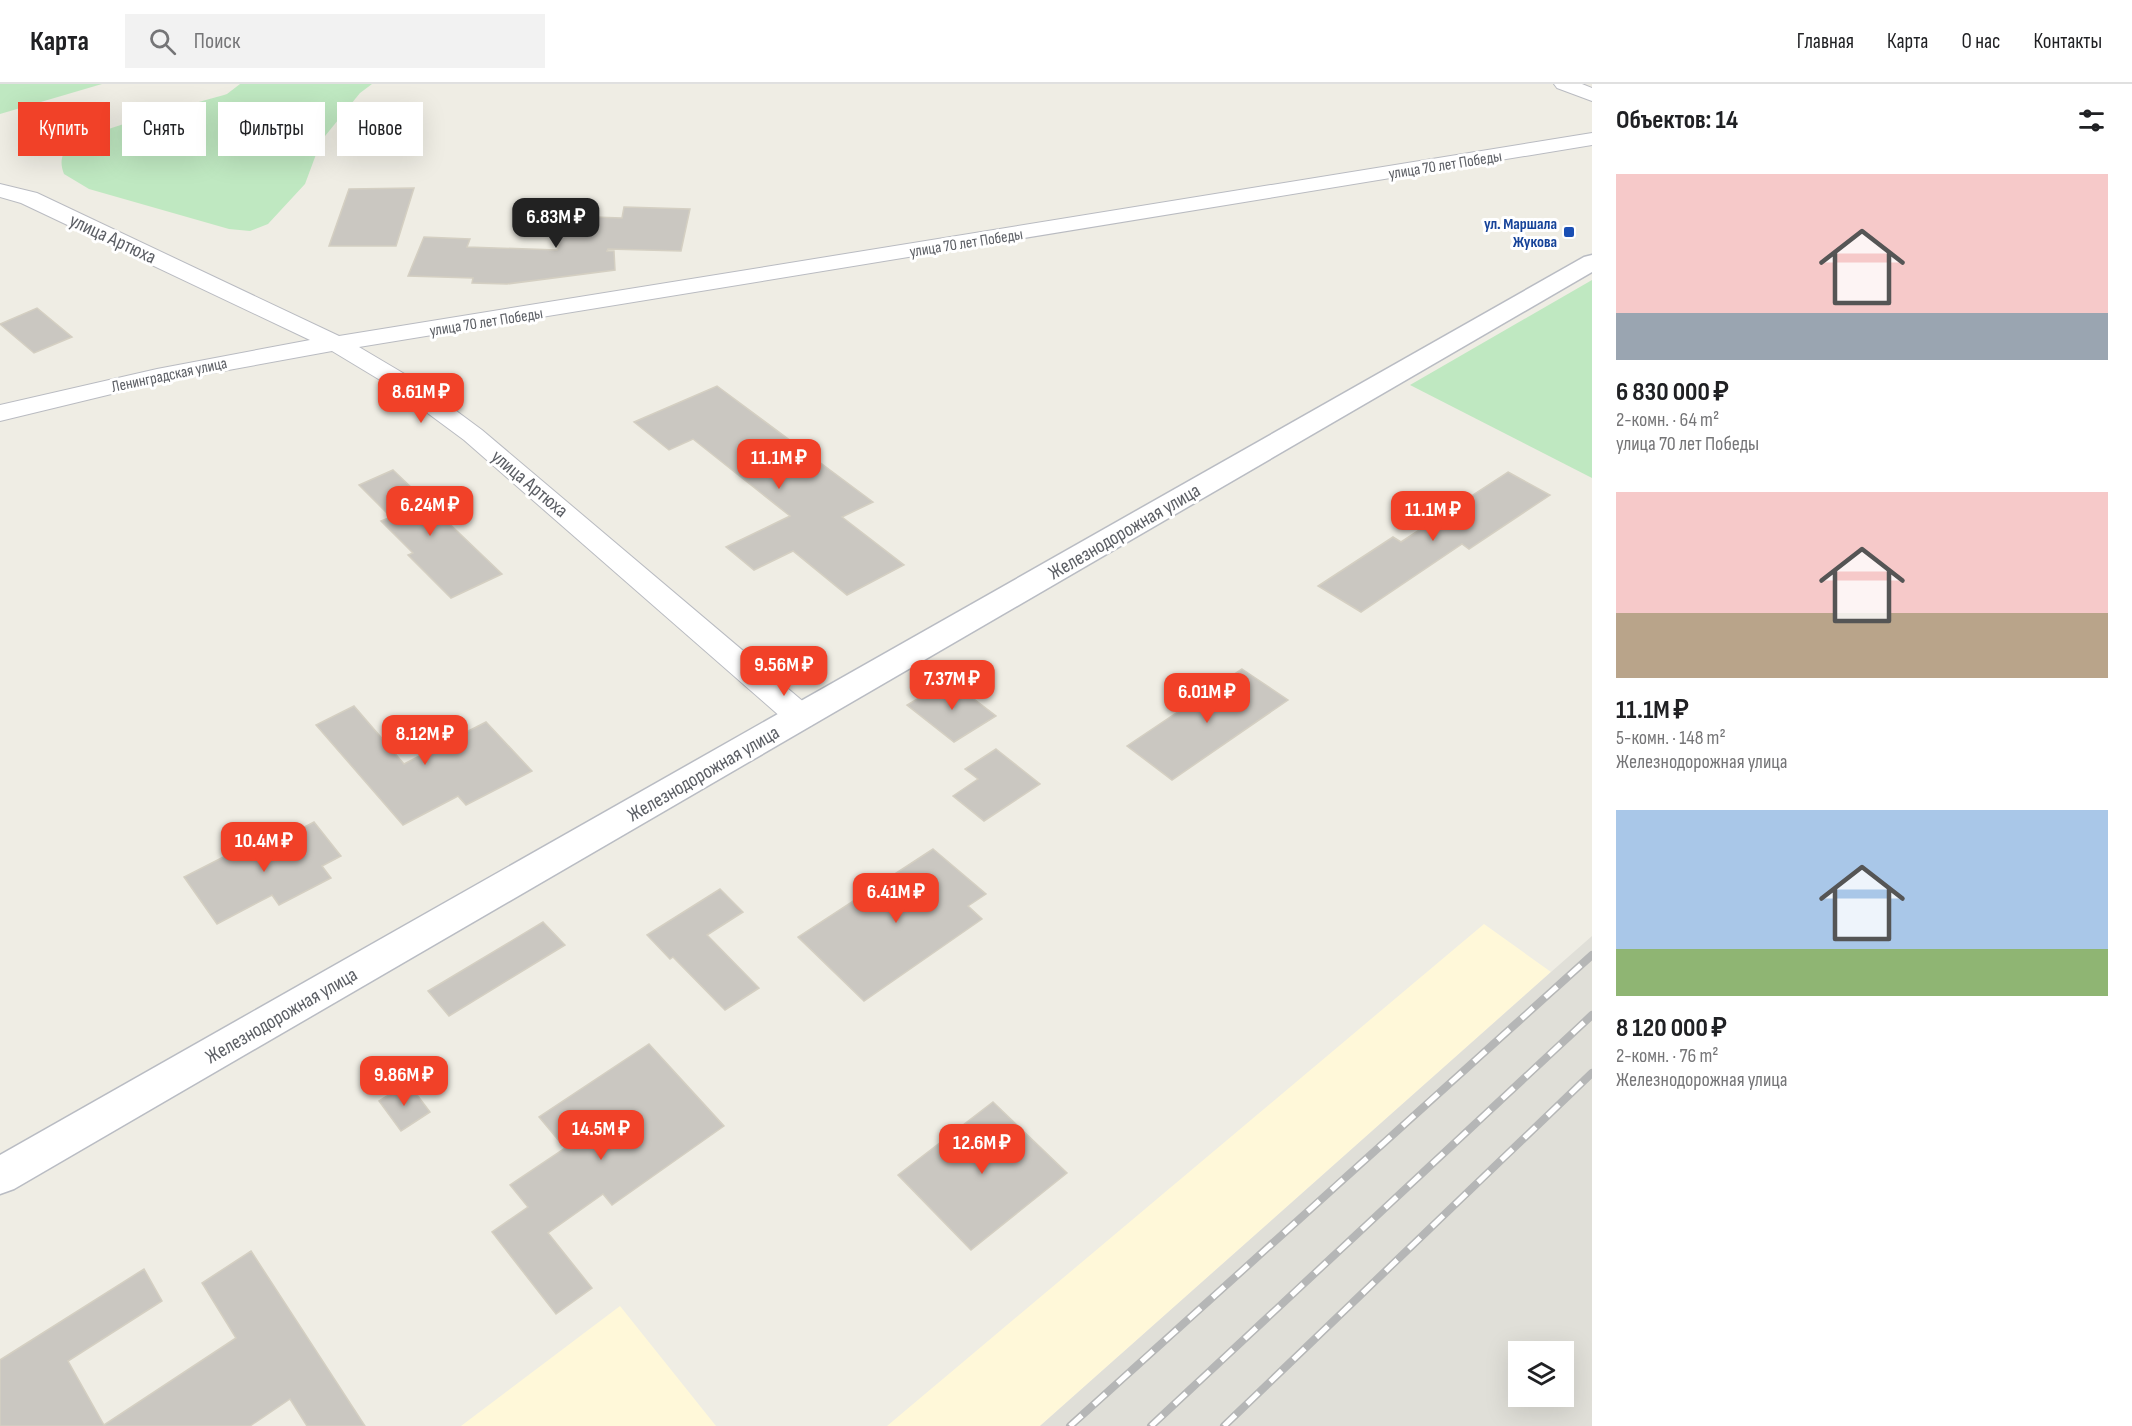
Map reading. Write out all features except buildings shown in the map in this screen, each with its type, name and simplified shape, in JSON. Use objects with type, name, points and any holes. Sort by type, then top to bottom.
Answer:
[{"type":"main road","name":"Железнодорожная улица","points":[[0,1176],[1592,262]]},
{"type":"street","points":[[1564,84],[1592,95]]},
{"type":"street","name":"улица 70 лет Победы","points":[[339,345],[1592,140]]},
{"type":"street","name":"улица Артюха","points":[[0,190],[29,198],[339,345],[404,384],[473,435],[801,717]]},
{"type":"street","name":"Ленинградская улица","points":[[0,413],[241,359],[339,345]]},
{"type":"shaded area","points":[[1484,924],[1551,972],[1040,1426],[887,1426]]},
{"type":"shaded area","points":[[1592,936],[1592,1426],[1040,1426]]},
{"type":"shaded area","points":[[620,1306],[716,1426],[461,1426]]},
{"type":"green space","points":[[0,84],[102,84],[41,102],[18,102],[18,109],[0,114]]},
{"type":"green space","points":[[240,84],[372,84],[353,102],[337,102],[337,121],[325,136],[325,102],[218,102],[218,156],[315,156],[305,184],[268,224],[250,231],[229,229],[89,189],[64,174],[62,156],[110,156],[110,129],[122,125],[122,156],[206,156],[206,102],[199,102],[227,94]]},
{"type":"green space","points":[[1592,280],[1592,478],[1410,385]]},
{"type":"railway","points":[[1070,1426],[1592,955]]},
{"type":"railway","points":[[1151,1426],[1592,1015]]},
{"type":"railway","points":[[1224,1426],[1592,1073]]},
{"type":"place","name":"ул. Маршала Жукова","points":[[1569,232]]}]
